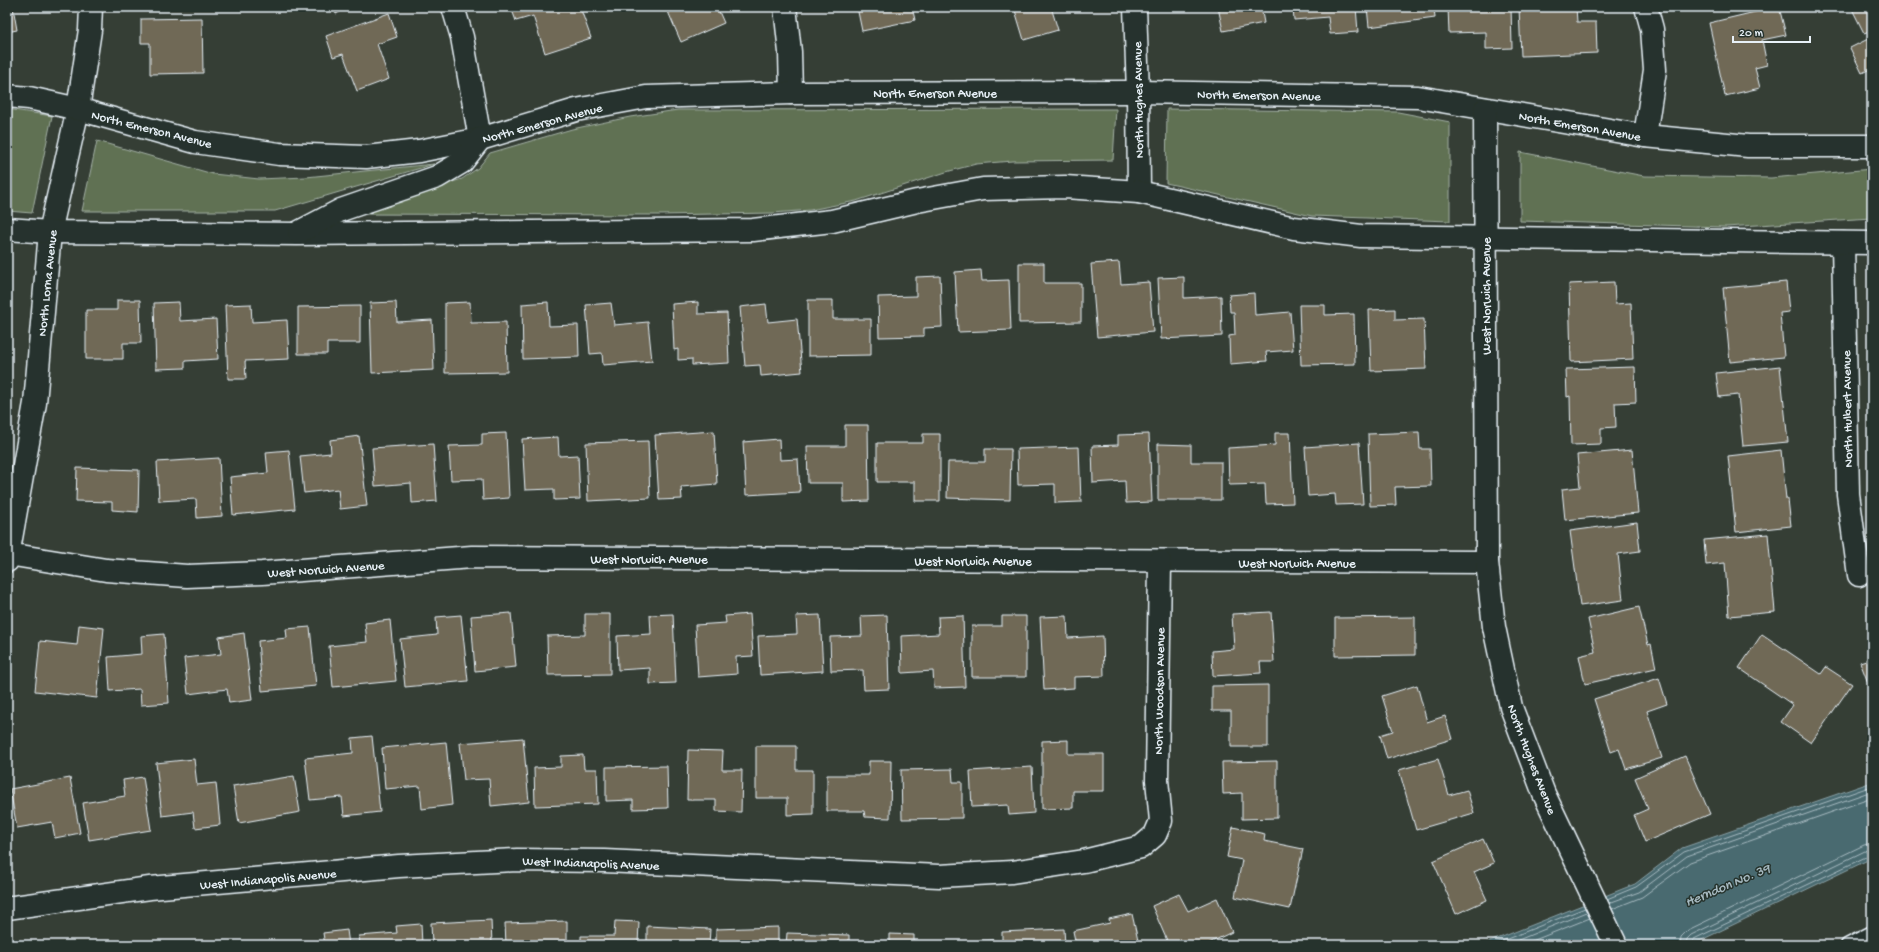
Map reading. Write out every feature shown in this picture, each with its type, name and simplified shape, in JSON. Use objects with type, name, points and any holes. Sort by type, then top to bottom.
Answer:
[{"type":"street","name":"North Lorna Avenue","points":[[8,557],[35,403],[50,232],[78,109],[90,30],[90,7]]},
{"type":"street","points":[[296,234],[341,210],[437,177],[462,162],[480,139],[462,36],[453,7]]},
{"type":"street","points":[[785,7],[790,52],[791,92]]},
{"type":"street","name":"North Hughes Avenue","points":[[1135,7],[1139,192]]},
{"type":"street","points":[[1645,136],[1655,70],[1652,29],[1646,7]]},
{"type":"street","name":"North Emerson Avenue","points":[[7,96],[29,98],[78,109],[195,142],[279,154],[366,157],[419,151],[480,139],[576,110],[646,97],[791,92],[1138,92],[1418,97],[1645,136],[1748,146],[1872,146]]},
{"type":"street","name":"West Norwich Avenue","points":[[8,557],[106,570],[187,576],[262,573],[472,557],[1160,562],[1487,562],[1484,238],[1485,109]]},
{"type":"street","points":[[7,229],[50,232],[296,234],[752,230],[832,221],[917,201],[983,189],[1065,187],[1139,192],[1294,228],[1361,236],[1872,243]]},
{"type":"street","name":"North Hulbert Avenue","points":[[1843,243],[1848,494],[1858,575]]},
{"type":"street","name":"North Woodson Avenue","points":[[1160,562],[1157,780],[1161,821]]},
{"type":"street","name":"North Hughes Avenue","points":[[1487,562],[1494,628],[1511,706],[1544,794],[1616,945]]},
{"type":"street","name":"West Indianapolis Avenue","points":[[7,908],[150,888],[399,866],[517,860],[604,861],[939,876],[1012,872],[1084,861],[1141,847],[1155,835],[1161,821]]},
{"type":"lane","points":[[1848,945],[1872,932]]},
{"type":"green space","points":[[7,109],[52,116],[32,213],[7,211]]},
{"type":"green space","points":[[1116,109],[1113,160],[1012,161],[976,164],[856,201],[810,210],[773,213],[658,215],[349,214],[462,179],[478,168],[490,153],[572,129],[630,117],[678,110]]},
{"type":"green space","points":[[1167,109],[1398,112],[1450,122],[1450,221],[1312,216],[1166,183]]},
{"type":"green space","points":[[97,141],[213,174],[259,179],[306,177],[434,164],[275,211],[82,211]]},
{"type":"green space","points":[[1520,152],[1644,176],[1771,178],[1872,169],[1872,218],[1725,227],[1520,221]]},
{"type":"water","name":"Herndon No. 39","points":[[1872,782],[1872,858],[1691,945],[1482,945],[1635,884],[1682,848]]},
{"type":"building","points":[[7,7],[13,7],[17,30],[7,32]]},
{"type":"building","points":[[333,7],[349,7],[336,14]]},
{"type":"building","points":[[511,7],[580,7],[591,38],[545,53],[533,16],[516,21]]},
{"type":"building","points":[[666,7],[717,7],[724,23],[681,42]]},
{"type":"building","points":[[857,7],[912,7],[915,20],[862,31]]},
{"type":"building","points":[[1014,7],[1051,7],[1058,30],[1024,40]]},
{"type":"building","points":[[1218,7],[1261,7],[1264,23],[1223,31]]},
{"type":"building","points":[[1293,7],[1356,7],[1358,32],[1330,34],[1328,17],[1294,20]]},
{"type":"building","points":[[1367,7],[1434,7],[1435,18],[1369,27]]},
{"type":"building","points":[[1448,7],[1511,7],[1512,48],[1486,49],[1486,32],[1449,33]]},
{"type":"building","points":[[1519,7],[1576,7],[1577,22],[1596,22],[1597,53],[1521,56]]},
{"type":"building","points":[[1779,7],[1786,35],[1762,40],[1767,65],[1755,68],[1760,88],[1725,96],[1709,23]]},
{"type":"building","points":[[1851,7],[1872,7],[1872,30],[1864,33]]},
{"type":"building","points":[[389,13],[397,37],[377,44],[389,79],[357,91],[343,54],[333,57],[326,36]]},
{"type":"building","points":[[202,18],[203,73],[150,74],[150,43],[141,43],[141,19]]},
{"type":"building","points":[[1872,37],[1872,68],[1862,73],[1850,48]]},
{"type":"building","points":[[1119,262],[1121,284],[1149,282],[1153,332],[1097,337],[1091,264]]},
{"type":"building","points":[[1019,263],[1044,263],[1044,283],[1081,283],[1081,322],[1019,323]]},
{"type":"building","points":[[981,270],[982,281],[1009,280],[1011,330],[958,332],[955,272]]},
{"type":"building","points":[[940,276],[942,327],[924,328],[924,336],[879,337],[878,297],[916,296],[916,277]]},
{"type":"building","points":[[1184,277],[1184,298],[1221,296],[1222,336],[1161,339],[1158,278]]},
{"type":"building","points":[[1614,282],[1615,304],[1631,303],[1633,359],[1571,362],[1569,284]]},
{"type":"building","points":[[1786,282],[1789,312],[1780,313],[1784,357],[1730,362],[1723,288]]},
{"type":"building","points":[[1254,293],[1255,315],[1290,312],[1293,350],[1266,352],[1267,361],[1230,364],[1229,336],[1235,335],[1234,312],[1230,312],[1229,295]]},
{"type":"building","points":[[117,300],[140,300],[141,343],[123,343],[123,359],[86,359],[86,310],[117,310]]},
{"type":"building","points":[[808,300],[833,300],[833,319],[871,319],[871,355],[808,356]]},
{"type":"building","points":[[179,302],[180,321],[216,319],[218,359],[185,361],[185,368],[156,369],[154,303]]},
{"type":"building","points":[[396,302],[397,322],[432,320],[434,370],[372,373],[370,303]]},
{"type":"building","points":[[470,302],[471,323],[506,322],[507,372],[445,373],[445,303]]},
{"type":"building","points":[[548,302],[549,326],[578,325],[579,357],[523,359],[522,304]]},
{"type":"building","points":[[698,302],[698,314],[727,313],[729,363],[692,365],[692,359],[678,360],[678,349],[674,350],[672,304]]},
{"type":"building","points":[[611,303],[614,325],[648,322],[652,361],[603,365],[602,353],[590,354],[586,305]]},
{"type":"building","points":[[251,304],[252,322],[287,320],[289,359],[245,361],[246,379],[228,379],[225,305]]},
{"type":"building","points":[[766,304],[768,322],[797,319],[802,372],[761,376],[760,365],[745,366],[740,307]]},
{"type":"building","points":[[1299,305],[1325,305],[1325,315],[1354,314],[1355,364],[1301,365]]},
{"type":"building","points":[[360,306],[360,343],[327,343],[327,354],[298,354],[298,307]]},
{"type":"building","points":[[1395,309],[1395,320],[1424,319],[1426,369],[1371,371],[1369,310]]},
{"type":"building","points":[[1780,366],[1788,442],[1743,446],[1738,395],[1719,397],[1716,373]]},
{"type":"building","points":[[1635,367],[1636,402],[1615,403],[1616,427],[1601,428],[1601,444],[1571,445],[1570,396],[1567,397],[1566,369]]},
{"type":"building","points":[[845,425],[868,425],[869,501],[843,502],[843,483],[808,483],[807,446],[845,446]]},
{"type":"building","points":[[714,431],[717,484],[681,487],[682,499],[659,500],[655,435]]},
{"type":"building","points":[[1419,432],[1420,449],[1430,449],[1431,486],[1395,487],[1396,505],[1370,506],[1368,434]]},
{"type":"building","points":[[506,433],[509,498],[483,500],[482,479],[451,480],[449,446],[482,445],[482,434]]},
{"type":"building","points":[[1275,433],[1290,433],[1293,503],[1266,504],[1265,484],[1229,485],[1228,448],[1275,445]]},
{"type":"building","points":[[923,434],[940,434],[940,501],[915,501],[915,482],[877,482],[877,443],[923,443]]},
{"type":"building","points":[[1149,434],[1152,502],[1126,503],[1125,481],[1093,483],[1092,446],[1118,445],[1118,435]]},
{"type":"building","points":[[359,436],[367,506],[340,509],[338,489],[304,493],[300,456],[331,453],[330,440]]},
{"type":"building","points":[[558,437],[559,456],[578,455],[580,499],[554,500],[554,489],[525,490],[522,439]]},
{"type":"building","points":[[779,439],[780,460],[798,459],[800,492],[746,495],[743,442]]},
{"type":"building","points":[[648,441],[650,498],[588,501],[586,443]]},
{"type":"building","points":[[1359,443],[1363,504],[1336,505],[1335,494],[1308,496],[1305,447]]},
{"type":"building","points":[[433,444],[437,501],[412,503],[411,483],[375,486],[372,448]]},
{"type":"building","points":[[1158,444],[1191,445],[1191,462],[1221,462],[1221,500],[1158,500]]},
{"type":"building","points":[[1079,447],[1081,502],[1055,503],[1055,484],[1018,485],[1017,449]]},
{"type":"building","points":[[985,449],[1011,449],[1010,500],[947,498],[948,462],[985,462]]},
{"type":"building","points":[[289,450],[295,509],[233,515],[230,477],[268,473],[266,452]]},
{"type":"building","points":[[1632,450],[1638,513],[1565,520],[1562,489],[1580,487],[1577,455]]},
{"type":"building","points":[[1781,450],[1786,499],[1788,499],[1791,526],[1736,532],[1728,456]]},
{"type":"building","points":[[219,458],[222,516],[197,518],[196,499],[159,501],[157,462]]},
{"type":"building","points":[[77,468],[139,470],[138,512],[112,510],[112,502],[76,501]]},
{"type":"building","points":[[1637,522],[1640,551],[1618,554],[1623,600],[1580,606],[1570,531]]},
{"type":"building","points":[[1768,534],[1775,612],[1729,616],[1725,563],[1706,565],[1704,540]]},
{"type":"building","points":[[1639,607],[1648,645],[1651,644],[1656,668],[1585,684],[1579,656],[1595,652],[1588,619]]},
{"type":"building","points":[[1271,612],[1274,662],[1260,662],[1261,673],[1213,676],[1212,651],[1234,649],[1232,614]]},
{"type":"building","points":[[511,613],[516,667],[475,671],[471,616]]},
{"type":"building","points":[[585,614],[610,614],[610,674],[548,675],[547,636],[585,635]]},
{"type":"building","points":[[673,614],[676,683],[650,684],[650,668],[618,670],[617,636],[651,634],[650,615]]},
{"type":"building","points":[[750,614],[753,656],[736,657],[737,674],[698,677],[695,625],[726,623],[725,616]]},
{"type":"building","points":[[461,615],[468,681],[405,687],[400,639],[437,635],[436,617]]},
{"type":"building","points":[[820,615],[823,671],[760,675],[758,636],[797,634],[796,616]]},
{"type":"building","points":[[887,615],[889,689],[864,690],[863,670],[831,671],[830,637],[862,636],[861,616]]},
{"type":"building","points":[[963,616],[965,687],[934,688],[933,671],[902,673],[901,636],[939,634],[938,617]]},
{"type":"building","points":[[1002,616],[1026,616],[1026,677],[972,677],[972,626],[1002,626]]},
{"type":"building","points":[[1067,616],[1068,638],[1103,636],[1104,676],[1074,677],[1074,688],[1044,690],[1040,617]]},
{"type":"building","points":[[1415,617],[1415,655],[1335,656],[1335,618]]},
{"type":"building","points":[[390,620],[396,681],[333,687],[329,646],[367,642],[365,623]]},
{"type":"building","points":[[79,625],[104,628],[97,698],[35,691],[40,641],[77,645]]},
{"type":"building","points":[[310,627],[316,686],[262,691],[258,641],[287,638],[286,629]]},
{"type":"building","points":[[244,633],[252,700],[229,703],[227,689],[188,694],[184,658],[221,654],[219,637]]},
{"type":"building","points":[[164,634],[169,703],[141,705],[140,689],[110,691],[108,657],[142,654],[141,636]]},
{"type":"building","points":[[1762,634],[1821,674],[1826,667],[1852,684],[1811,743],[1781,722],[1793,705],[1739,668]]},
{"type":"building","points":[[1872,658],[1872,693],[1860,662]]},
{"type":"building","points":[[1659,678],[1667,704],[1647,711],[1662,758],[1626,769],[1619,749],[1611,752],[1594,699]]},
{"type":"building","points":[[1268,685],[1268,747],[1231,747],[1231,711],[1212,711],[1212,686]]},
{"type":"building","points":[[1417,685],[1427,722],[1445,716],[1452,739],[1387,759],[1380,735],[1393,731],[1382,696]]},
{"type":"building","points":[[372,736],[380,812],[344,816],[342,797],[310,800],[305,758],[353,753],[352,738]]},
{"type":"building","points":[[523,738],[529,802],[491,806],[489,779],[464,780],[460,743]]},
{"type":"building","points":[[1068,740],[1068,754],[1104,754],[1104,791],[1073,791],[1073,808],[1042,809],[1042,741]]},
{"type":"building","points":[[446,742],[452,805],[422,809],[420,786],[385,789],[382,748]]},
{"type":"building","points":[[756,746],[796,746],[796,770],[813,770],[813,814],[787,815],[787,798],[756,798]]},
{"type":"building","points":[[688,750],[723,751],[722,770],[742,770],[741,812],[716,811],[716,800],[687,800]]},
{"type":"building","points":[[583,755],[584,769],[597,769],[598,804],[535,806],[534,768],[561,767],[561,756]]},
{"type":"building","points":[[1685,756],[1710,814],[1645,842],[1634,815],[1648,809],[1635,778]]},
{"type":"building","points":[[194,759],[197,785],[216,783],[220,825],[195,828],[193,812],[162,816],[156,763]]},
{"type":"building","points":[[1438,759],[1449,795],[1467,790],[1474,813],[1416,830],[1399,770]]},
{"type":"building","points":[[869,761],[891,761],[890,818],[865,817],[864,811],[827,811],[827,775],[869,775]]},
{"type":"building","points":[[1277,761],[1277,818],[1242,819],[1242,793],[1223,794],[1222,762]]},
{"type":"building","points":[[667,766],[668,808],[633,809],[633,800],[606,801],[606,767]]},
{"type":"building","points":[[1032,767],[1034,813],[1009,815],[1008,805],[972,807],[970,771]]},
{"type":"building","points":[[952,769],[953,782],[962,782],[962,818],[902,819],[901,770]]},
{"type":"building","points":[[294,776],[300,812],[239,823],[233,786]]},
{"type":"building","points":[[143,777],[151,830],[89,840],[83,803],[125,796],[123,780]]},
{"type":"building","points":[[70,778],[80,833],[55,838],[52,822],[17,828],[10,789]]},
{"type":"building","points":[[1233,827],[1265,834],[1264,841],[1303,849],[1290,909],[1235,897],[1242,860],[1227,857]]},
{"type":"building","points":[[1483,839],[1494,863],[1474,872],[1487,900],[1456,914],[1433,861]]},
{"type":"building","points":[[1179,894],[1188,911],[1217,898],[1232,932],[1209,943],[1210,945],[1169,945],[1152,906]]},
{"type":"building","points":[[1132,914],[1139,945],[1076,945],[1073,931],[1110,923],[1109,919]]},
{"type":"building","points":[[491,920],[492,945],[432,945],[431,923]]},
{"type":"building","points":[[567,921],[567,945],[506,945],[505,923]]},
{"type":"building","points":[[615,921],[639,922],[638,945],[581,945],[581,936],[614,936]]},
{"type":"building","points":[[421,924],[422,945],[360,945],[359,936],[397,933],[396,926]]},
{"type":"building","points":[[647,926],[710,929],[709,945],[647,945]]},
{"type":"building","points":[[778,927],[778,945],[716,945],[716,929]]},
{"type":"building","points":[[1064,929],[1065,945],[1002,945],[1002,932]]},
{"type":"building","points":[[347,930],[349,945],[325,945],[323,933]]},
{"type":"building","points":[[787,933],[849,935],[849,945],[786,945]]},
{"type":"building","points":[[890,934],[914,935],[914,945],[890,945]]},
{"type":"building","points":[[994,940],[994,945],[928,945]]}]
